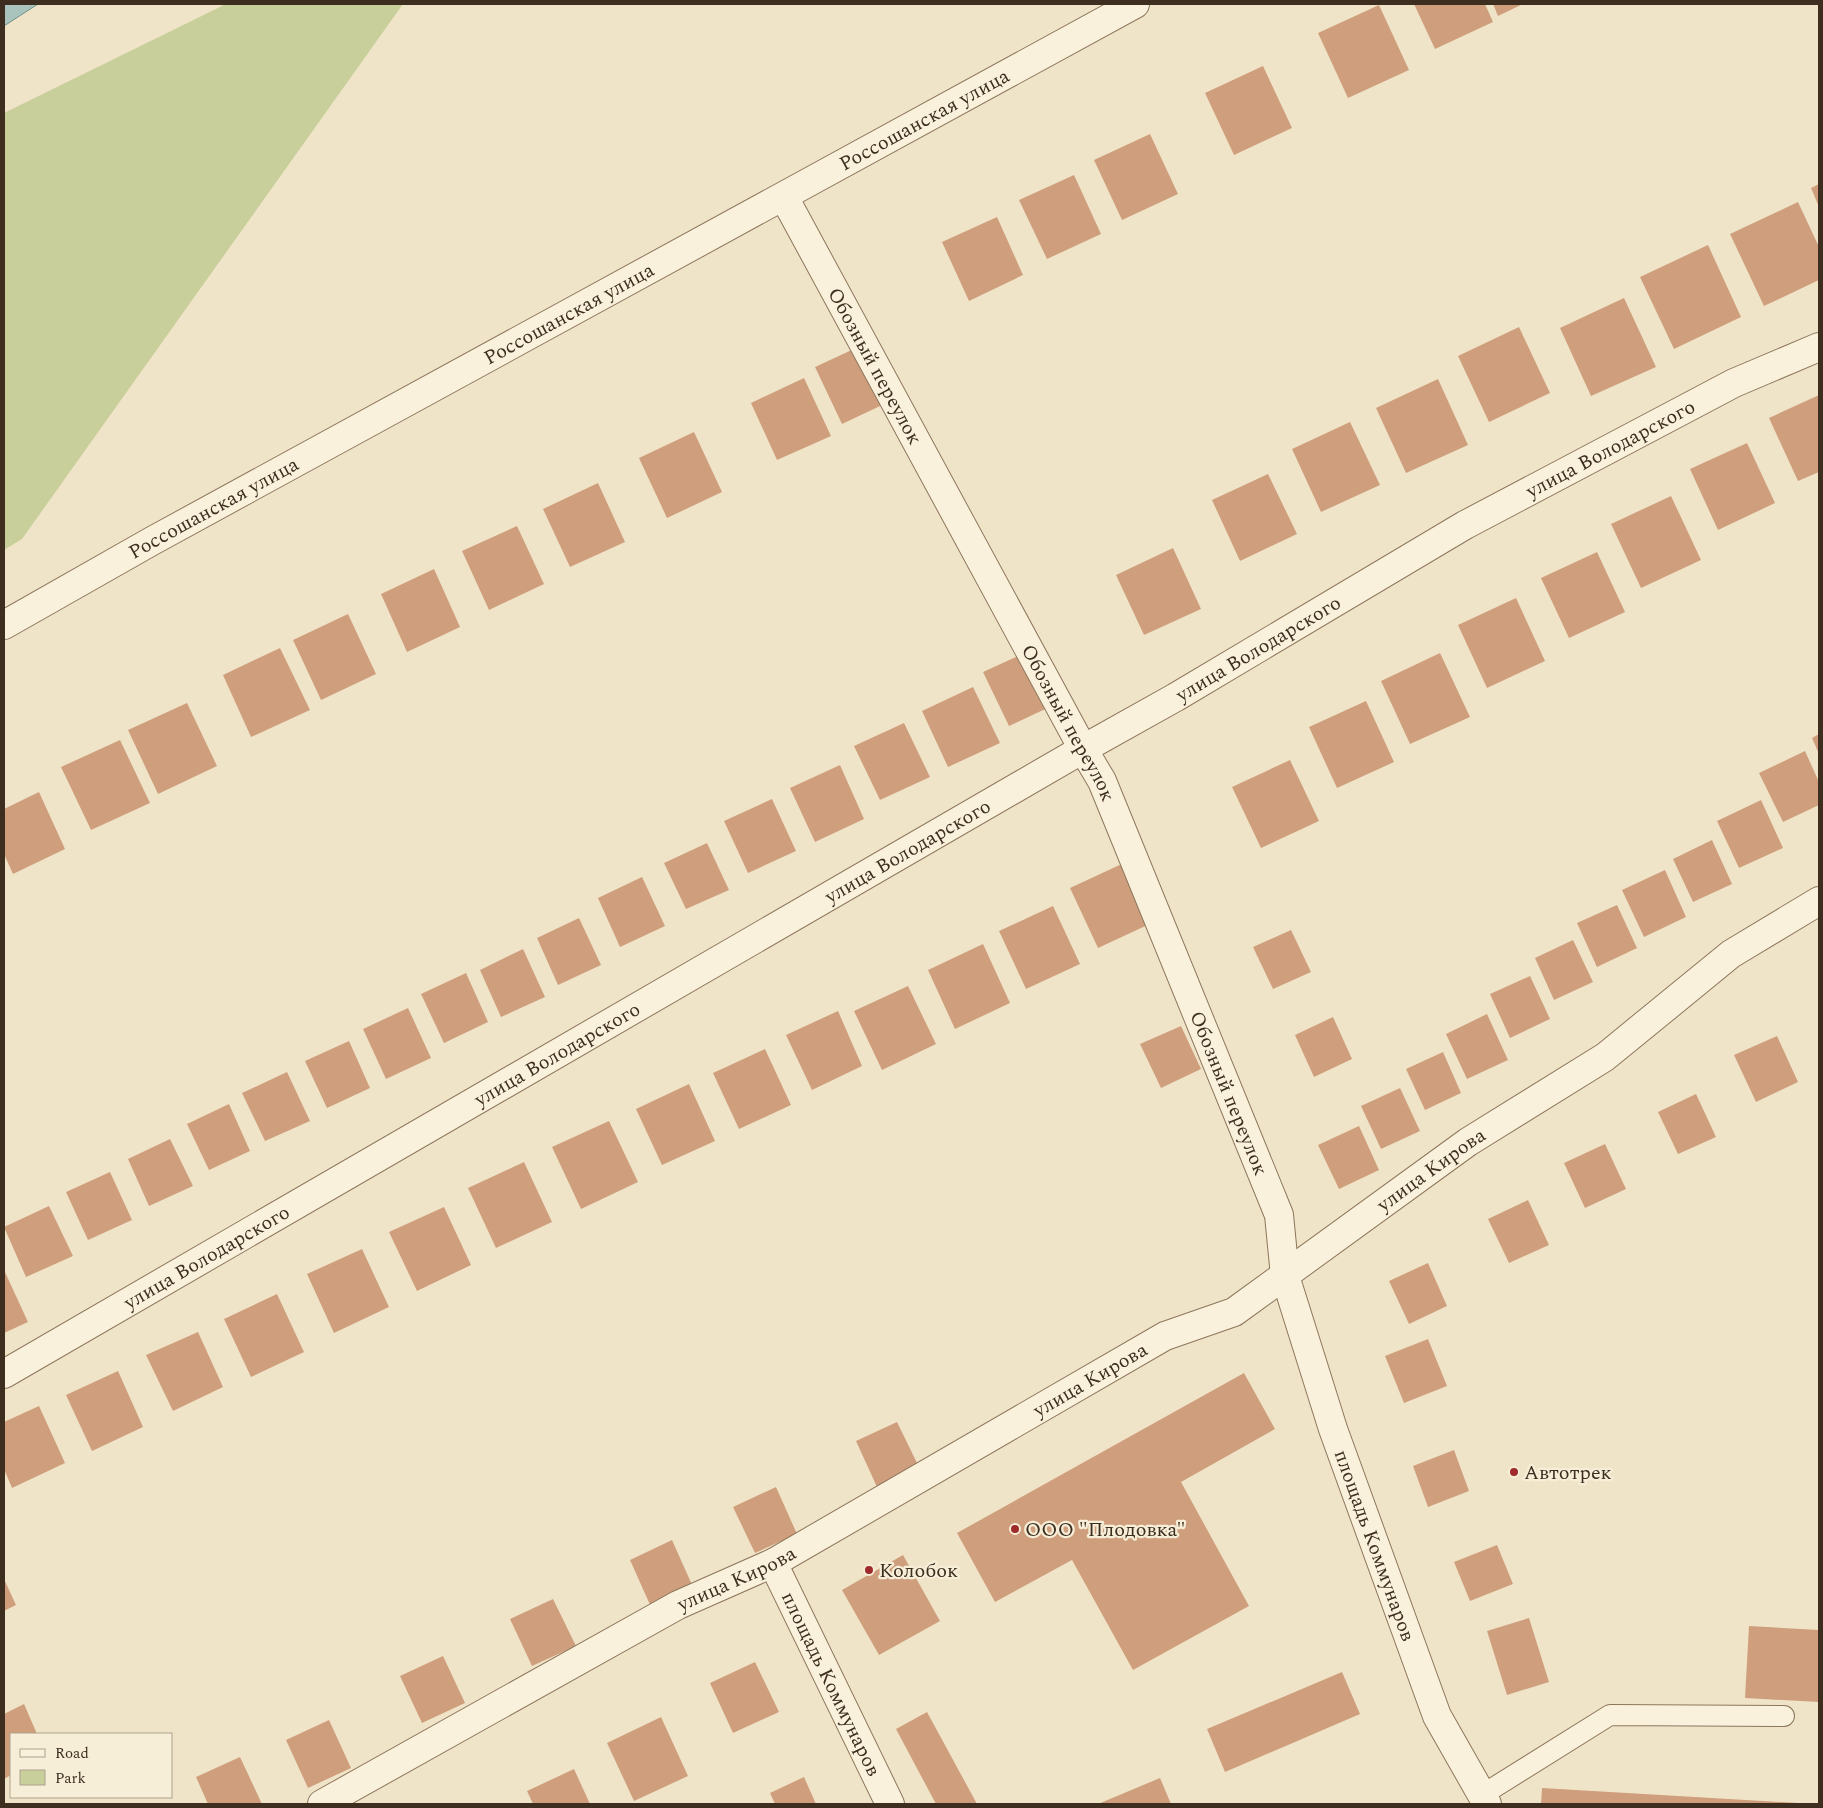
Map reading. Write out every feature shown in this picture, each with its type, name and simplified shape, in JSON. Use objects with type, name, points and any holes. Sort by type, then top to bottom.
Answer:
[{"type":"street","name":"Россошанская улица","points":[[4,625],[152,541],[1135,4]]},
{"type":"street","name":"Обозный переулок","points":[[784,197],[1082,749],[1102,781],[1279,1215],[1285,1276]]},
{"type":"street","name":"улица Володарского","points":[[4,1374],[1082,749],[1176,697],[1465,526],[1734,383],[1819,347]]},
{"type":"street","name":"улица Кирова","points":[[322,1804],[678,1605],[773,1563],[1165,1336],[1234,1312],[1468,1142],[1606,1057],[1731,954],[1819,901]]},
{"type":"street","name":"площадь Коммунаров","points":[[1285,1276],[1333,1429],[1437,1716],[1484,1800]]},
{"type":"street","name":"площадь Коммунаров","points":[[773,1563],[890,1804]]},
{"type":"lane","points":[[1484,1800],[1610,1715],[1784,1716]]},
{"type":"green space","points":[[226,4],[403,4],[22,539],[4,550],[4,113]]},
{"type":"water","points":[[4,4],[38,4],[4,26]]},
{"type":"building","points":[[1414,4],[1485,4],[1493,22],[1435,49]]},
{"type":"building","points":[[1493,4],[1523,4],[1498,16]]},
{"type":"building","points":[[1379,5],[1409,70],[1348,98],[1318,33]]},
{"type":"building","points":[[1263,66],[1292,128],[1234,155],[1205,93]]},
{"type":"building","points":[[1150,134],[1178,194],[1122,220],[1094,160]]},
{"type":"building","points":[[1074,175],[1101,234],[1047,259],[1019,200]]},
{"type":"building","points":[[1819,184],[1819,207],[1811,188]]},
{"type":"building","points":[[1798,202],[1819,247],[1819,280],[1764,306],[1730,234]]},
{"type":"building","points":[[997,217],[1023,275],[969,301],[942,242]]},
{"type":"building","points":[[1708,245],[1741,317],[1674,349],[1640,277]]},
{"type":"building","points":[[1624,298],[1656,367],[1591,396],[1560,328]]},
{"type":"building","points":[[1519,327],[1550,393],[1489,422],[1458,356]]},
{"type":"building","points":[[869,342],[895,399],[842,424],[815,367]]},
{"type":"building","points":[[804,378],[831,436],[777,460],[751,403]]},
{"type":"building","points":[[1438,379],[1468,445],[1406,473],[1376,408]]},
{"type":"building","points":[[1819,395],[1819,472],[1798,481],[1769,418]]},
{"type":"building","points":[[1350,422],[1380,485],[1321,512],[1292,449]]},
{"type":"building","points":[[694,432],[722,492],[667,518],[639,458]]},
{"type":"building","points":[[1747,443],[1775,503],[1718,530],[1690,469]]},
{"type":"building","points":[[1268,474],[1297,534],[1240,561],[1212,500]]},
{"type":"building","points":[[598,483],[625,542],[570,567],[543,509]]},
{"type":"building","points":[[1671,496],[1701,560],[1641,588],[1611,524]]},
{"type":"building","points":[[517,526],[544,584],[489,610],[462,551]]},
{"type":"building","points":[[1173,548],[1201,609],[1144,635],[1116,575]]},
{"type":"building","points":[[1597,552],[1625,612],[1569,638],[1541,578]]},
{"type":"building","points":[[434,569],[460,627],[407,652],[381,594]]},
{"type":"building","points":[[1516,598],[1545,661],[1487,688],[1458,625]]},
{"type":"building","points":[[348,614],[376,674],[321,700],[293,640]]},
{"type":"building","points":[[280,648],[310,710],[251,737],[223,675]]},
{"type":"building","points":[[1033,649],[1058,703],[1009,726],[983,672]]},
{"type":"building","points":[[1440,653],[1470,717],[1410,744],[1381,681]]},
{"type":"building","points":[[973,687],[1000,743],[948,767],[922,711]]},
{"type":"building","points":[[1366,701],[1394,762],[1337,788],[1309,727]]},
{"type":"building","points":[[187,703],[217,766],[158,794],[128,730]]},
{"type":"building","points":[[904,723],[930,777],[880,800],[854,746]]},
{"type":"building","points":[[1819,734],[1819,754],[1812,738]]},
{"type":"building","points":[[120,740],[150,803],[91,830],[61,767]]},
{"type":"building","points":[[1805,751],[1819,782],[1819,805],[1783,822],[1759,773]]},
{"type":"building","points":[[1290,760],[1319,821],[1261,848],[1232,787]]},
{"type":"building","points":[[840,765],[864,819],[815,842],[790,788]]},
{"type":"building","points":[[39,792],[65,849],[13,874],[4,854],[4,809]]},
{"type":"building","points":[[772,799],[796,851],[748,873],[724,821]]},
{"type":"building","points":[[1761,800],[1783,848],[1739,868],[1717,821]]},
{"type":"building","points":[[1712,840],[1732,884],[1693,902],[1673,859]]},
{"type":"building","points":[[707,843],[729,890],[686,909],[664,863]]},
{"type":"building","points":[[1126,862],[1154,922],[1098,948],[1070,888]]},
{"type":"building","points":[[1665,870],[1686,917],[1644,937],[1622,890]]},
{"type":"building","points":[[642,877],[665,926],[620,947],[598,898]]},
{"type":"building","points":[[1617,905],[1637,948],[1597,967],[1577,923]]},
{"type":"building","points":[[1053,906],[1080,964],[1026,989],[999,931]]},
{"type":"building","points":[[579,918],[601,965],[558,985],[537,938]]},
{"type":"building","points":[[1291,930],[1311,972],[1273,989],[1253,947]]},
{"type":"building","points":[[1573,940],[1593,982],[1554,1000],[1535,958]]},
{"type":"building","points":[[983,944],[1010,1003],[955,1029],[928,970]]},
{"type":"building","points":[[523,949],[545,997],[501,1017],[480,970]]},
{"type":"building","points":[[466,973],[488,1022],[444,1043],[421,994]]},
{"type":"building","points":[[1530,976],[1550,1019],[1510,1038],[1490,994]]},
{"type":"building","points":[[908,986],[936,1044],[882,1070],[854,1011]]},
{"type":"building","points":[[408,1008],[431,1058],[386,1079],[363,1029]]},
{"type":"building","points":[[838,1011],[862,1066],[812,1090],[786,1035]]},
{"type":"building","points":[[1487,1014],[1508,1060],[1467,1079],[1446,1034]]},
{"type":"building","points":[[1333,1017],[1352,1059],[1314,1077],[1295,1035]]},
{"type":"building","points":[[1181,1026],[1201,1069],[1161,1088],[1140,1044]]},
{"type":"building","points":[[1777,1036],[1798,1082],[1756,1102],[1734,1055]]},
{"type":"building","points":[[349,1041],[370,1088],[327,1108],[305,1061]]},
{"type":"building","points":[[765,1049],[791,1105],[739,1129],[713,1073]]},
{"type":"building","points":[[1443,1052],[1461,1093],[1425,1110],[1406,1069]]},
{"type":"building","points":[[287,1072],[310,1121],[265,1141],[242,1093]]},
{"type":"building","points":[[689,1084],[715,1141],[662,1165],[636,1109]]},
{"type":"building","points":[[1400,1088],[1420,1131],[1381,1149],[1361,1106]]},
{"type":"building","points":[[1696,1094],[1716,1137],[1678,1154],[1658,1112]]},
{"type":"building","points":[[229,1104],[250,1151],[209,1170],[187,1124]]},
{"type":"building","points":[[609,1121],[638,1182],[581,1209],[552,1147]]},
{"type":"building","points":[[1359,1126],[1379,1170],[1339,1189],[1318,1145]]},
{"type":"building","points":[[170,1139],[193,1186],[149,1206],[128,1159]]},
{"type":"building","points":[[1605,1144],[1626,1189],[1585,1208],[1564,1163]]},
{"type":"building","points":[[524,1162],[552,1222],[496,1248],[468,1188]]},
{"type":"building","points":[[110,1172],[132,1220],[88,1240],[66,1192]]},
{"type":"building","points":[[1528,1200],[1549,1245],[1509,1263],[1488,1219]]},
{"type":"building","points":[[49,1206],[73,1256],[26,1277],[4,1227]]},
{"type":"building","points":[[444,1207],[471,1265],[417,1291],[389,1232]]},
{"type":"building","points":[[362,1249],[389,1307],[334,1333],[307,1274]]},
{"type":"building","points":[[1428,1263],[1447,1306],[1409,1324],[1389,1281]]},
{"type":"building","points":[[4,1270],[28,1322],[4,1333]]},
{"type":"building","points":[[277,1294],[304,1352],[251,1377],[224,1319]]},
{"type":"building","points":[[198,1332],[223,1387],[173,1411],[146,1355]]},
{"type":"building","points":[[1428,1339],[1447,1386],[1404,1403],[1385,1356]]},
{"type":"building","points":[[118,1371],[143,1427],[92,1451],[66,1395]]},
{"type":"building","points":[[1244,1373],[1275,1429],[1181,1482],[1249,1606],[1133,1670],[1072,1560],[995,1602],[957,1533]]},
{"type":"building","points":[[39,1406],[65,1463],[12,1488],[4,1469],[4,1422]]},
{"type":"building","points":[[897,1422],[919,1467],[877,1487],[856,1441]]},
{"type":"building","points":[[1454,1450],[1469,1491],[1428,1507],[1413,1466]]},
{"type":"building","points":[[776,1487],[797,1534],[755,1553],[733,1507]]},
{"type":"building","points":[[672,1540],[693,1587],[651,1607],[630,1560]]},
{"type":"building","points":[[1497,1545],[1513,1584],[1470,1601],[1454,1562]]},
{"type":"building","points":[[903,1555],[940,1621],[879,1655],[842,1590]]},
{"type":"building","points":[[4,1579],[16,1605],[4,1611]]},
{"type":"building","points":[[553,1599],[576,1646],[532,1666],[510,1619]]},
{"type":"building","points":[[1529,1618],[1549,1682],[1507,1695],[1487,1631]]},
{"type":"building","points":[[1749,1626],[1819,1630],[1819,1702],[1745,1698]]},
{"type":"building","points":[[443,1656],[465,1703],[422,1723],[400,1676]]},
{"type":"building","points":[[755,1662],[779,1712],[733,1733],[710,1683]]},
{"type":"building","points":[[1342,1672],[1360,1714],[1225,1772],[1207,1729]]},
{"type":"building","points":[[24,1704],[37,1733],[10,1733],[10,1776],[4,1779],[4,1714]]},
{"type":"building","points":[[927,1712],[977,1804],[936,1804],[896,1729]]},
{"type":"building","points":[[661,1717],[688,1776],[634,1801],[607,1743]]},
{"type":"building","points":[[329,1720],[351,1768],[308,1788],[286,1740]]},
{"type":"building","points":[[240,1757],[262,1804],[208,1804],[196,1777]]},
{"type":"building","points":[[574,1769],[590,1804],[533,1804],[527,1791]]},
{"type":"building","points":[[804,1777],[816,1804],[775,1804],[770,1793]]},
{"type":"building","points":[[1160,1778],[1171,1804],[1098,1804]]},
{"type":"building","points":[[1542,1788],[1799,1803],[1799,1804],[1541,1804]]},
{"type":"place","name":"Автотрек","points":[[1514,1472]]},
{"type":"place","name":"ООО \"Плодовка\"","points":[[1015,1529]]},
{"type":"place","name":"Колобок","points":[[869,1570]]}]
